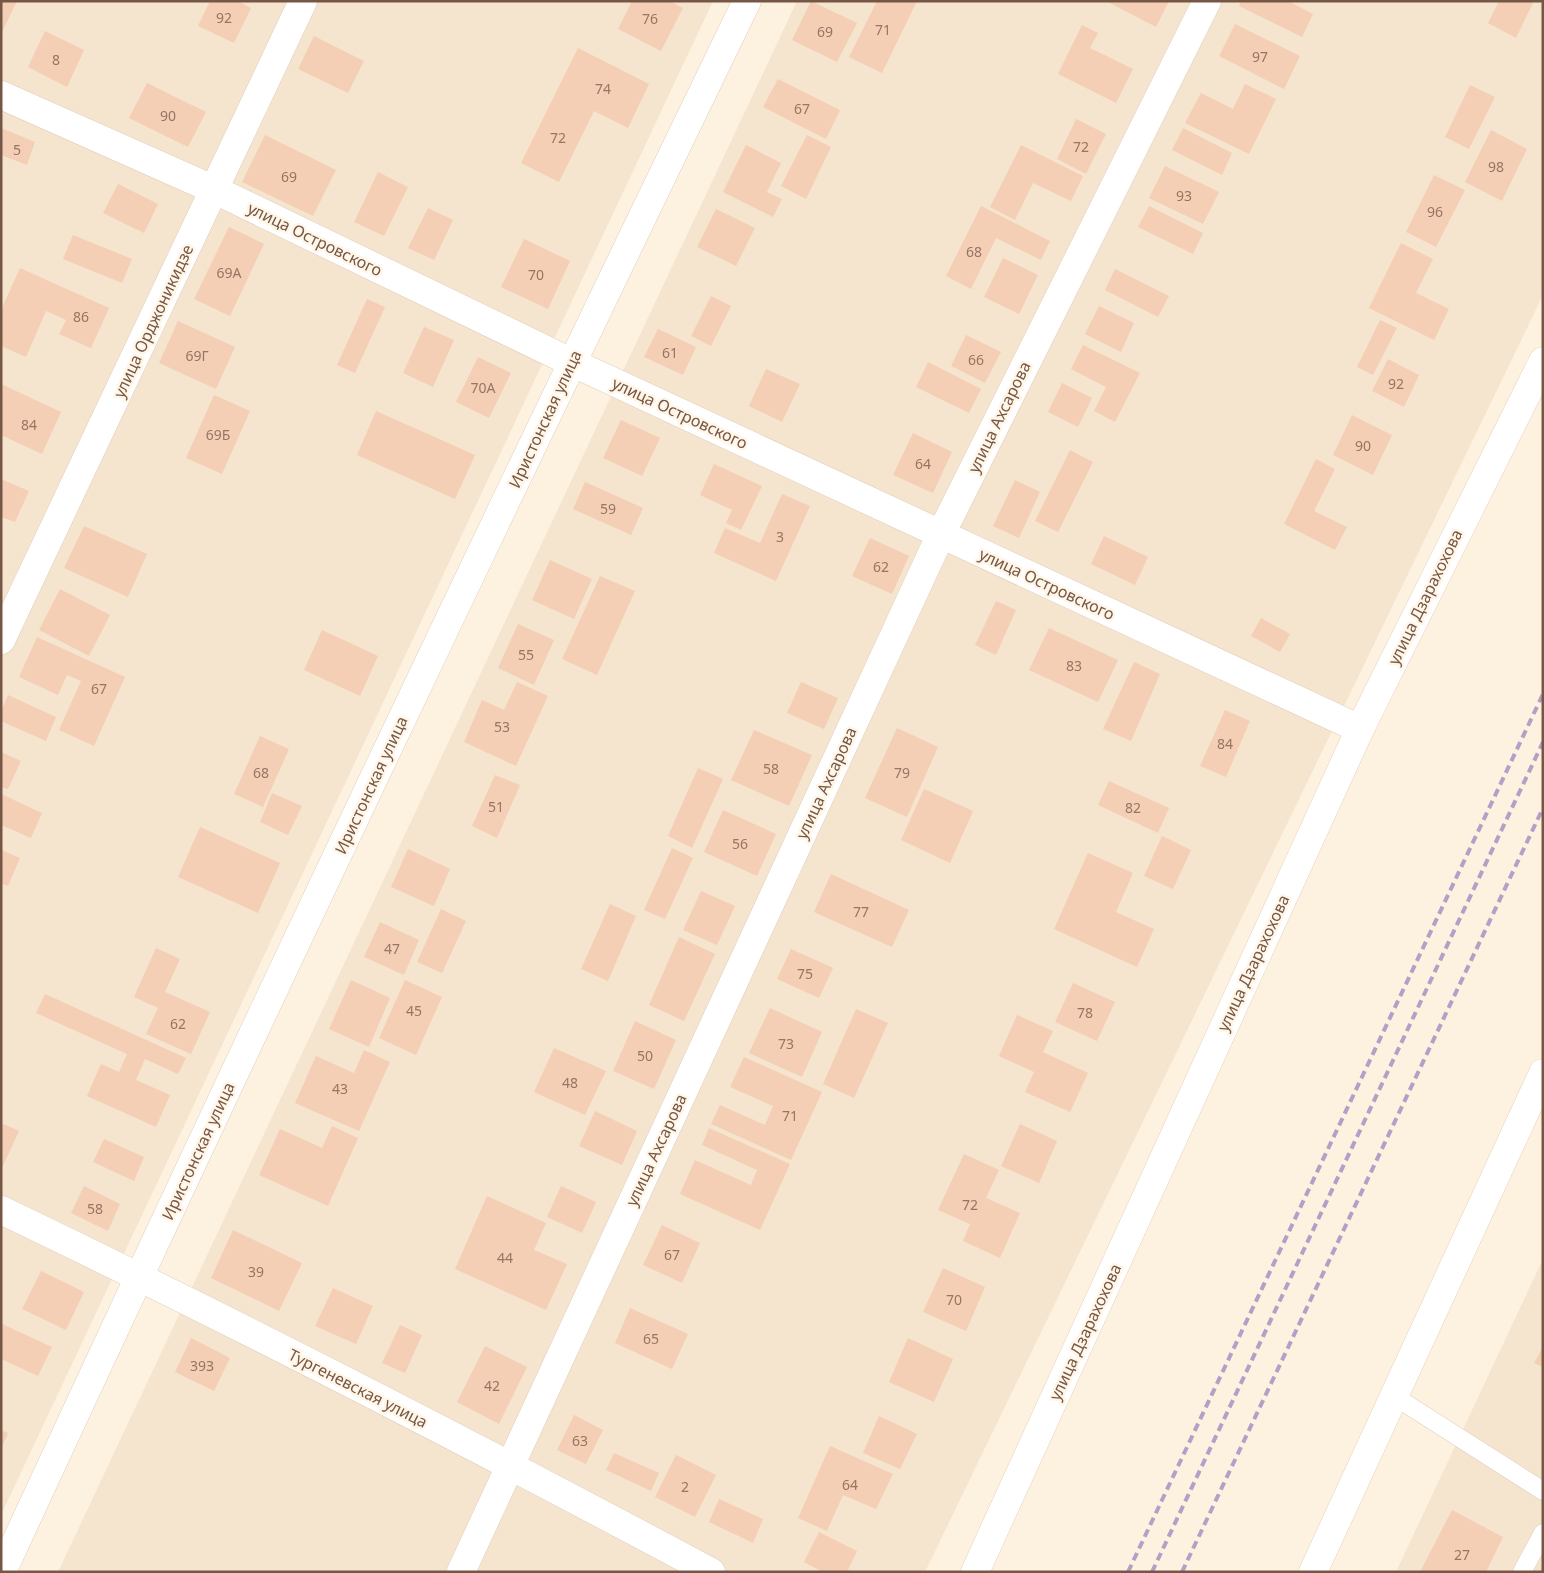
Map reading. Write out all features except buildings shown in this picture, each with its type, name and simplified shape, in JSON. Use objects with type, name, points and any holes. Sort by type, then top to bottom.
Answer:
[{"type":"street","name":"улица Орджоникидзе","points":[[1,640],[303,1]]},
{"type":"street","name":"Иристонская улица","points":[[2,1572],[139,1276],[571,362],[747,1]]},
{"type":"street","name":"улица Ахсарова","points":[[461,1572],[941,534],[1206,1]]},
{"type":"street","name":"улица Островского","points":[[1,95],[215,190],[571,362],[1360,729]]},
{"type":"street","name":"улица Дзарахохова","points":[[975,1572],[1360,729],[1543,361]]},
{"type":"street","points":[[1313,1572],[1542,1078]]},
{"type":"street","name":"Тургеневская улица","points":[[1,1210],[139,1276],[510,1465],[711,1572]]},
{"type":"lane","points":[[1394,1396],[1543,1491]]},
{"type":"lane","points":[[1522,1572],[1543,1533]]},
{"type":"shaded area","points":[[1,1],[713,1],[1,1515]]},
{"type":"shaded area","points":[[797,1],[1543,1],[1543,295],[925,1572],[58,1572]]},
{"type":"shaded area","points":[[1543,1259],[1543,1572],[1396,1572]]},
{"type":"railway","points":[[1128,1572],[1543,694]]},
{"type":"railway","points":[[1152,1572],[1543,742]]},
{"type":"railway","points":[[1182,1572],[1543,808]]}]
